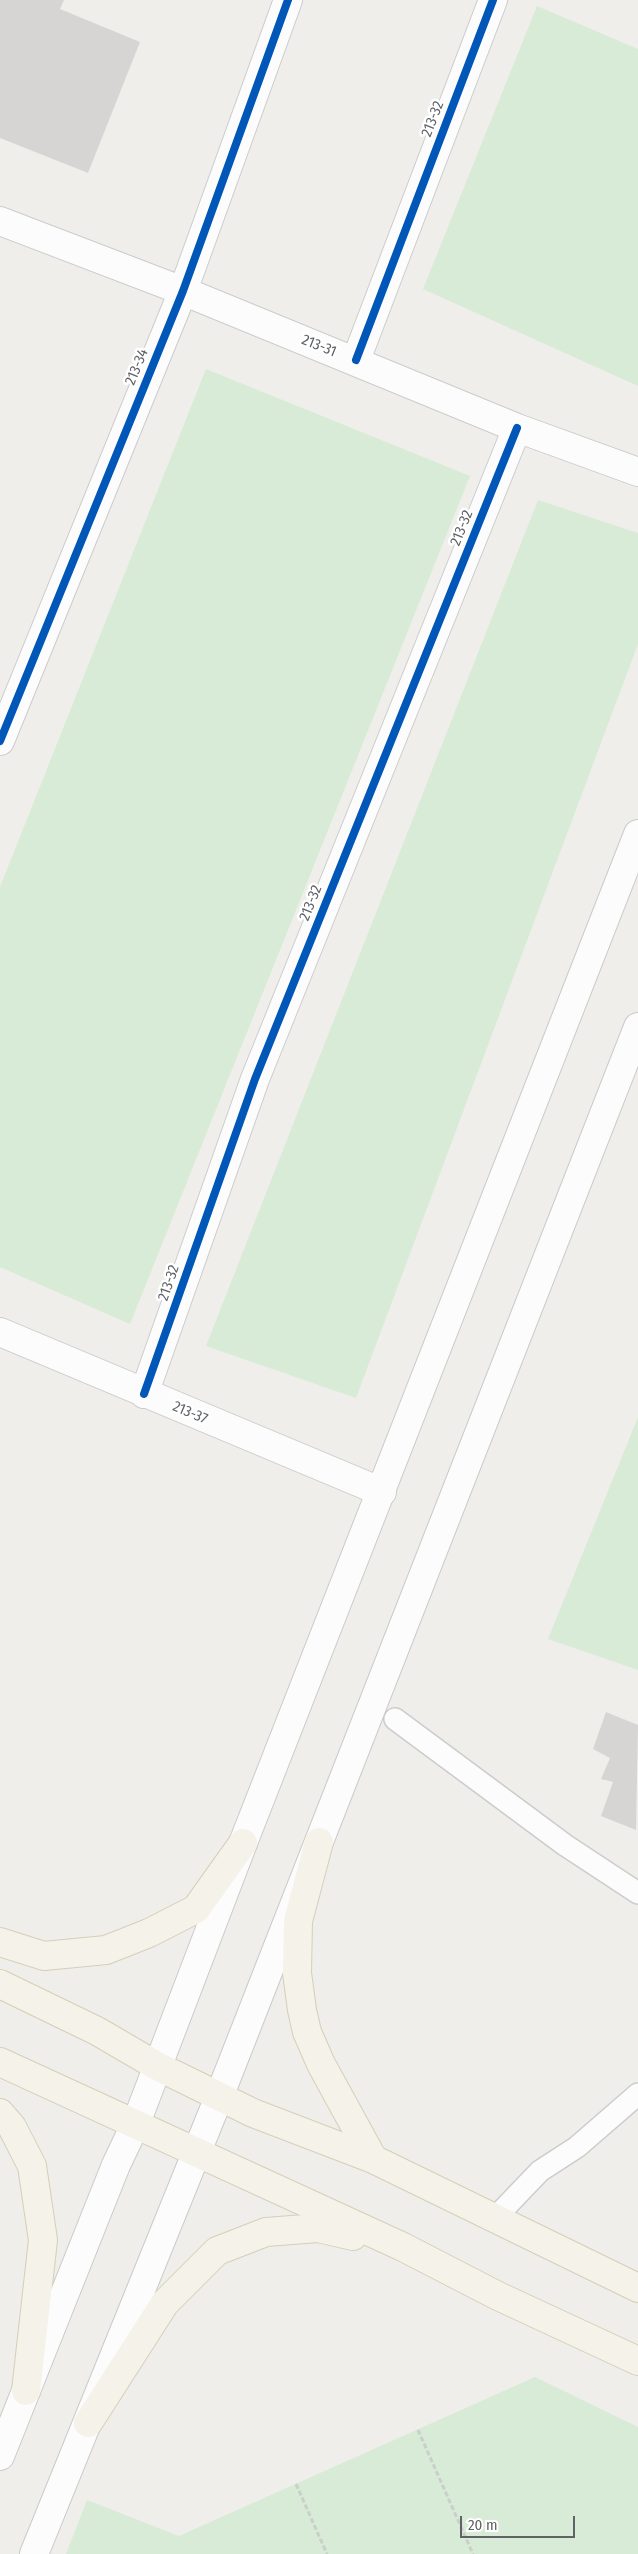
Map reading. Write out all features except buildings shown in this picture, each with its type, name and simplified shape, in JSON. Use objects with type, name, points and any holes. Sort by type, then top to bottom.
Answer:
[{"type":"main road","name":"213-34","points":[[0,741],[9,689],[183,291],[288,0]]},
{"type":"main road","name":"213-32","points":[[356,360],[493,0]]},
{"type":"main road","name":"213-31","points":[[0,221],[356,360],[517,428],[638,472]]},
{"type":"main road","name":"213-32","points":[[144,1394],[255,1079],[517,428]]},
{"type":"main road","points":[[0,2456],[116,2165],[136,2123],[243,1843],[638,834]]},
{"type":"main road","points":[[34,2554],[88,2424],[196,2151],[220,2097],[638,1028]]},
{"type":"main road","name":"213-37","points":[[0,1332],[144,1394],[382,1492]]},
{"type":"main road","points":[[319,1842],[298,1921],[297,1973],[302,2010],[307,2032],[321,2064],[373,2159]]},
{"type":"main road","points":[[0,1942],[44,1956],[106,1950],[149,1933],[196,1909],[243,1843]]},
{"type":"main road","points":[[0,1984],[98,2032],[157,2066],[253,2113],[373,2159],[638,2288]]},
{"type":"main road","points":[[0,2062],[403,2247],[498,2296],[638,2361]]},
{"type":"main road","points":[[0,2113],[12,2127],[32,2166],[43,2240],[26,2390]]},
{"type":"main road","points":[[88,2424],[164,2302],[217,2251],[266,2232],[318,2228],[403,2247]]},
{"type":"lane","points":[[395,1718],[565,1846],[638,1893]]},
{"type":"lane","points":[[494,2219],[540,2171],[577,2147],[638,2094]]},
{"type":"path","points":[[418,2430],[473,2554]]},
{"type":"path","points":[[296,2484],[327,2554]]},
{"type":"green space","points":[[537,6],[638,49],[638,386],[423,289]]},
{"type":"green space","points":[[206,369],[470,476],[130,1324],[0,1267],[0,887]]},
{"type":"green space","points":[[538,500],[638,533],[638,644],[356,1398],[206,1346]]},
{"type":"green space","points":[[638,1417],[638,1670],[548,1639]]},
{"type":"green space","points":[[535,2377],[638,2427],[638,2554],[66,2554],[87,2500],[179,2536]]},
{"type":"cycle path","points":[[0,741],[183,291],[288,0]]},
{"type":"cycle path","points":[[356,360],[493,0]]},
{"type":"cycle path","points":[[144,1394],[255,1079],[517,428]]}]
